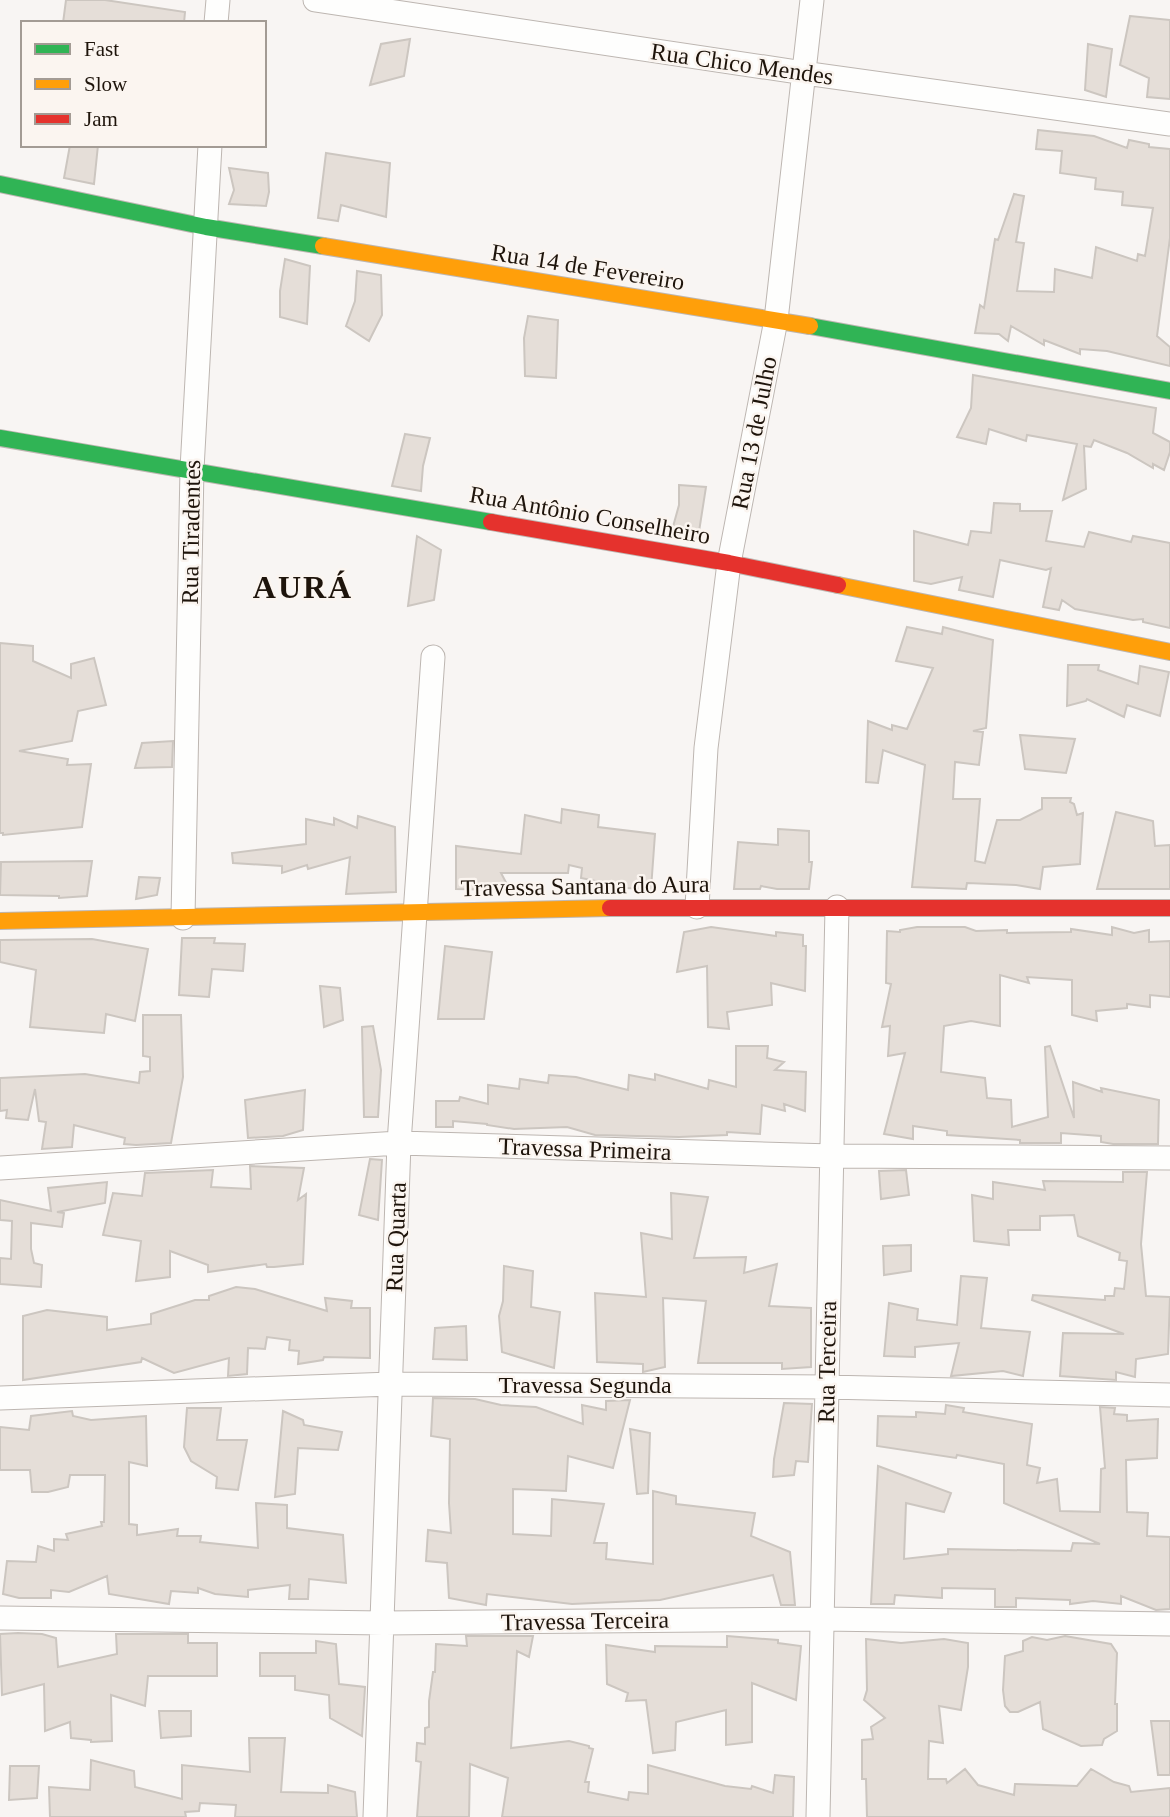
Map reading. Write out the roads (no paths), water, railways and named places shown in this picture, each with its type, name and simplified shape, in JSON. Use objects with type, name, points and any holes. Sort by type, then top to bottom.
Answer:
[{"type":"street","points":[[216,21],[218,0]]},
{"type":"street","name":"Rua Chico Mendes","points":[[315,0],[1170,124]]},
{"type":"street","name":"Rua 13 de Julho","points":[[697,908],[706,748],[729,563],[776,320],[812,0]]},
{"type":"street","name":"Rua Tiradentes","points":[[183,918],[192,469],[210,147]]},
{"type":"street","name":"Rua 14 de Fevereiro","points":[[0,184],[206,228],[776,320],[1170,391]]},
{"type":"street","name":"Rua Antônio Conselheiro","points":[[0,438],[729,563],[1170,652]]},
{"type":"street","name":"Rua Quarta","points":[[375,1817],[399,1143],[433,657]]},
{"type":"street","name":"Travessa Santana do Aura","points":[[0,921],[417,911],[837,907],[1170,908]]},
{"type":"street","name":"Rua Terceira","points":[[818,1817],[837,907]]},
{"type":"street","name":"Travessa Primeira","points":[[0,1168],[399,1143],[832,1156],[1170,1158]]},
{"type":"street","name":"Travessa Segunda","points":[[0,1398],[391,1384],[827,1387],[1170,1395]]},
{"type":"street","name":"Travessa Terceira","points":[[0,1618],[384,1623],[822,1619],[1170,1624]]},
{"type":"district","name":"AURÁ","points":[[303,587]]}]
